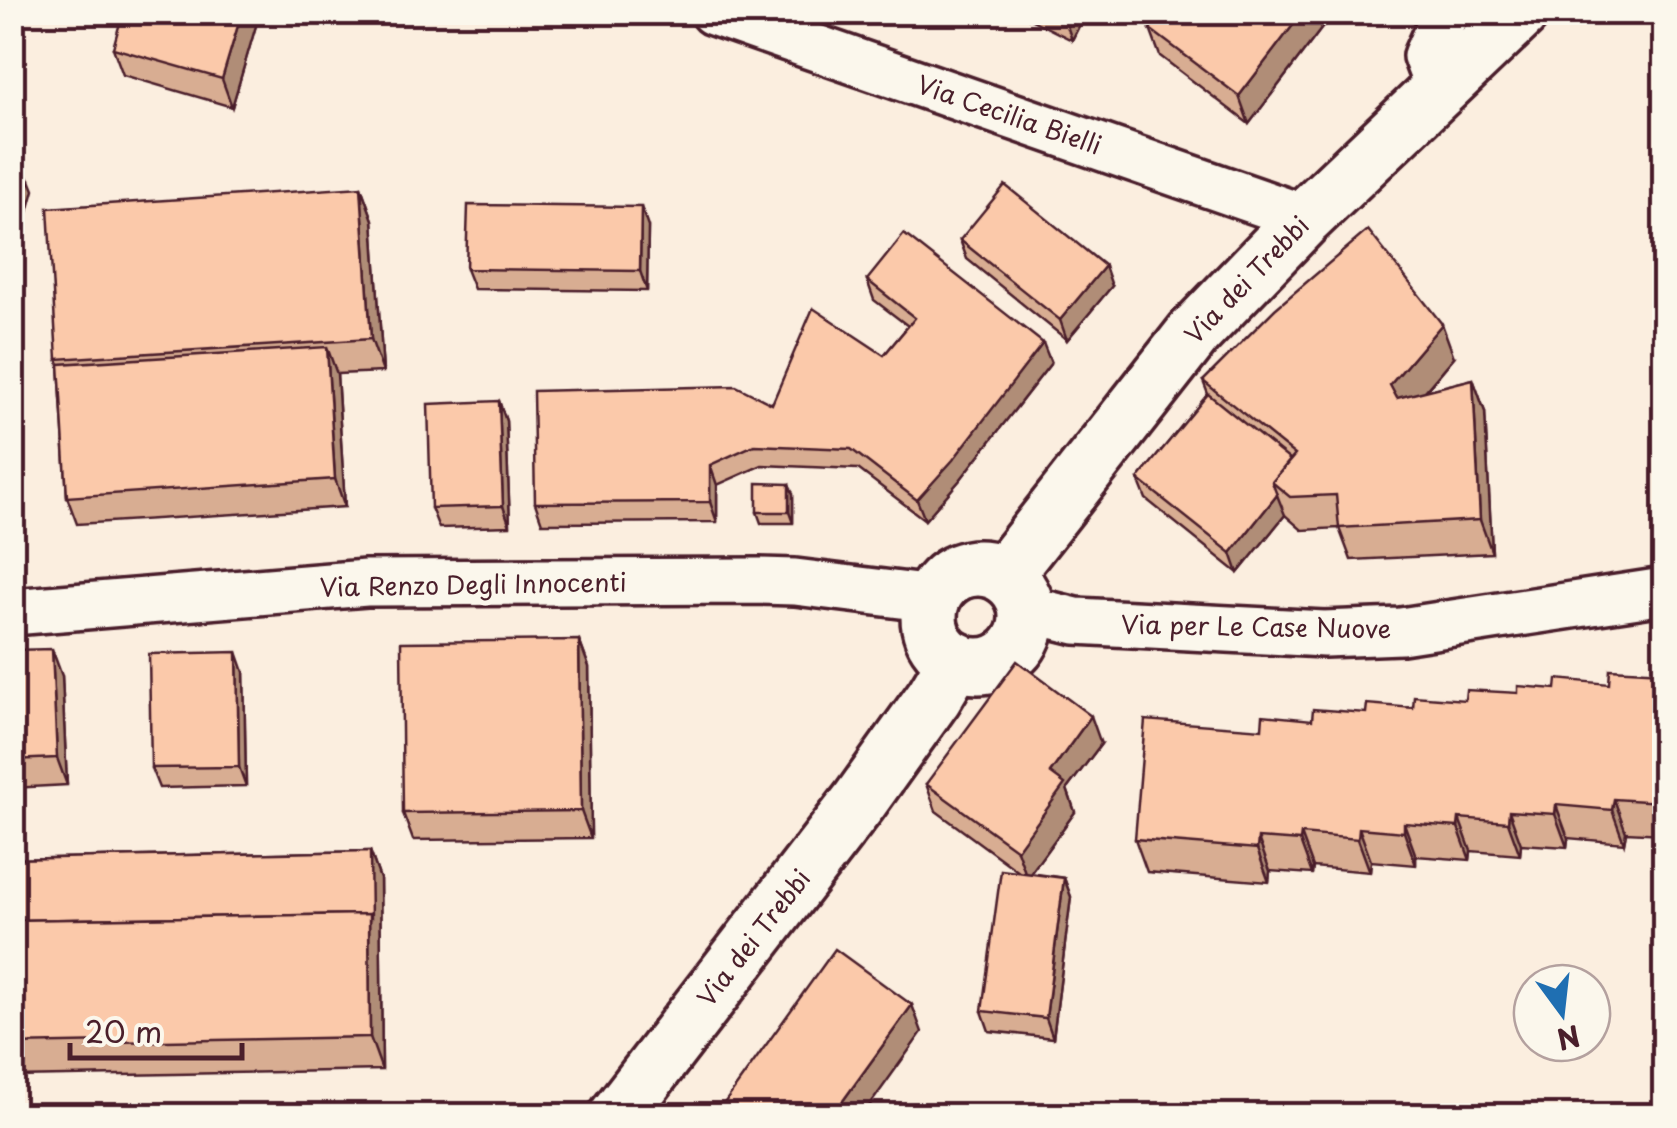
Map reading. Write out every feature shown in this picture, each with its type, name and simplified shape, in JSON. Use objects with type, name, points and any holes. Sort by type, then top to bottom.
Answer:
[{"type":"street","name":"Via Cecilia Bielli","points":[[713,12],[1305,218]]},
{"type":"street","points":[[1439,90],[1426,56],[1446,12]]},
{"type":"street","name":"Via dei Trebbi","points":[[1015,592],[1194,333],[1305,218],[1521,12]]},
{"type":"street","points":[[972,568],[988,569],[1015,592],[1027,625],[1013,651],[986,665],[970,665],[944,652],[930,627],[929,612],[942,584],[972,568]]},
{"type":"street","name":"Via Renzo Degli Innocenti","points":[[12,612],[366,583],[760,581],[933,598]]},
{"type":"street","name":"Via per Le Case Nuove","points":[[1015,592],[1076,622],[1324,634],[1401,631],[1664,591]]},
{"type":"street","name":"Via dei Trebbi","points":[[617,1116],[859,802],[956,660]]},
{"type":"building","points":[[123,12],[242,12],[222,79],[113,48]]},
{"type":"building","points":[[1049,12],[1068,12],[1065,20]]},
{"type":"building","points":[[1162,12],[1303,12],[1239,96],[1150,29]]},
{"type":"building","points":[[30,180],[12,244],[12,183]]},
{"type":"building","points":[[1005,185],[1105,266],[1060,320],[960,240]]},
{"type":"building","points":[[361,187],[371,339],[57,359],[48,208]]},
{"type":"building","points":[[468,205],[641,207],[640,271],[466,269]]},
{"type":"building","points":[[1368,230],[1442,324],[1390,385],[1397,398],[1473,379],[1480,520],[1339,528],[1336,495],[1290,497],[1272,482],[1295,455],[1203,381],[1275,309]]},
{"type":"building","points":[[904,234],[1043,343],[953,460],[917,500],[851,449],[754,445],[710,465],[710,502],[535,503],[533,391],[736,386],[772,404],[813,308],[884,355],[915,318],[867,280]]},
{"type":"building","points":[[327,347],[335,479],[67,497],[59,364]]},
{"type":"building","points":[[1208,394],[1290,460],[1272,482],[1277,495],[1231,553],[1138,479]]},
{"type":"building","points":[[499,401],[503,506],[431,508],[428,404]]},
{"type":"building","points":[[757,483],[789,484],[789,512],[757,512]]},
{"type":"building","points":[[579,640],[581,811],[403,813],[401,642]]},
{"type":"building","points":[[52,649],[57,758],[12,760],[12,650]]},
{"type":"building","points":[[237,652],[239,767],[151,768],[149,654]]},
{"type":"building","points":[[1017,661],[1091,716],[1050,773],[1065,784],[1017,850],[926,784]]},
{"type":"building","points":[[1610,669],[1664,672],[1661,802],[1614,799],[1612,810],[1556,805],[1555,814],[1509,811],[1508,822],[1459,818],[1458,827],[1404,823],[1404,832],[1359,828],[1358,839],[1301,834],[1300,841],[1258,838],[1257,849],[1135,839],[1145,720],[1262,729],[1263,715],[1312,720],[1313,709],[1366,713],[1367,704],[1413,708],[1414,696],[1465,700],[1466,690],[1518,693],[1518,686],[1556,689],[1557,679],[1609,684]]},
{"type":"building","points":[[370,851],[371,919],[369,914],[12,920],[12,859]]},
{"type":"building","points":[[1001,870],[1064,878],[1046,1018],[982,1011]]},
{"type":"building","points":[[369,914],[370,1037],[12,1044],[12,920]]},
{"type":"building","points":[[835,949],[912,1005],[832,1116],[715,1116]]}]
